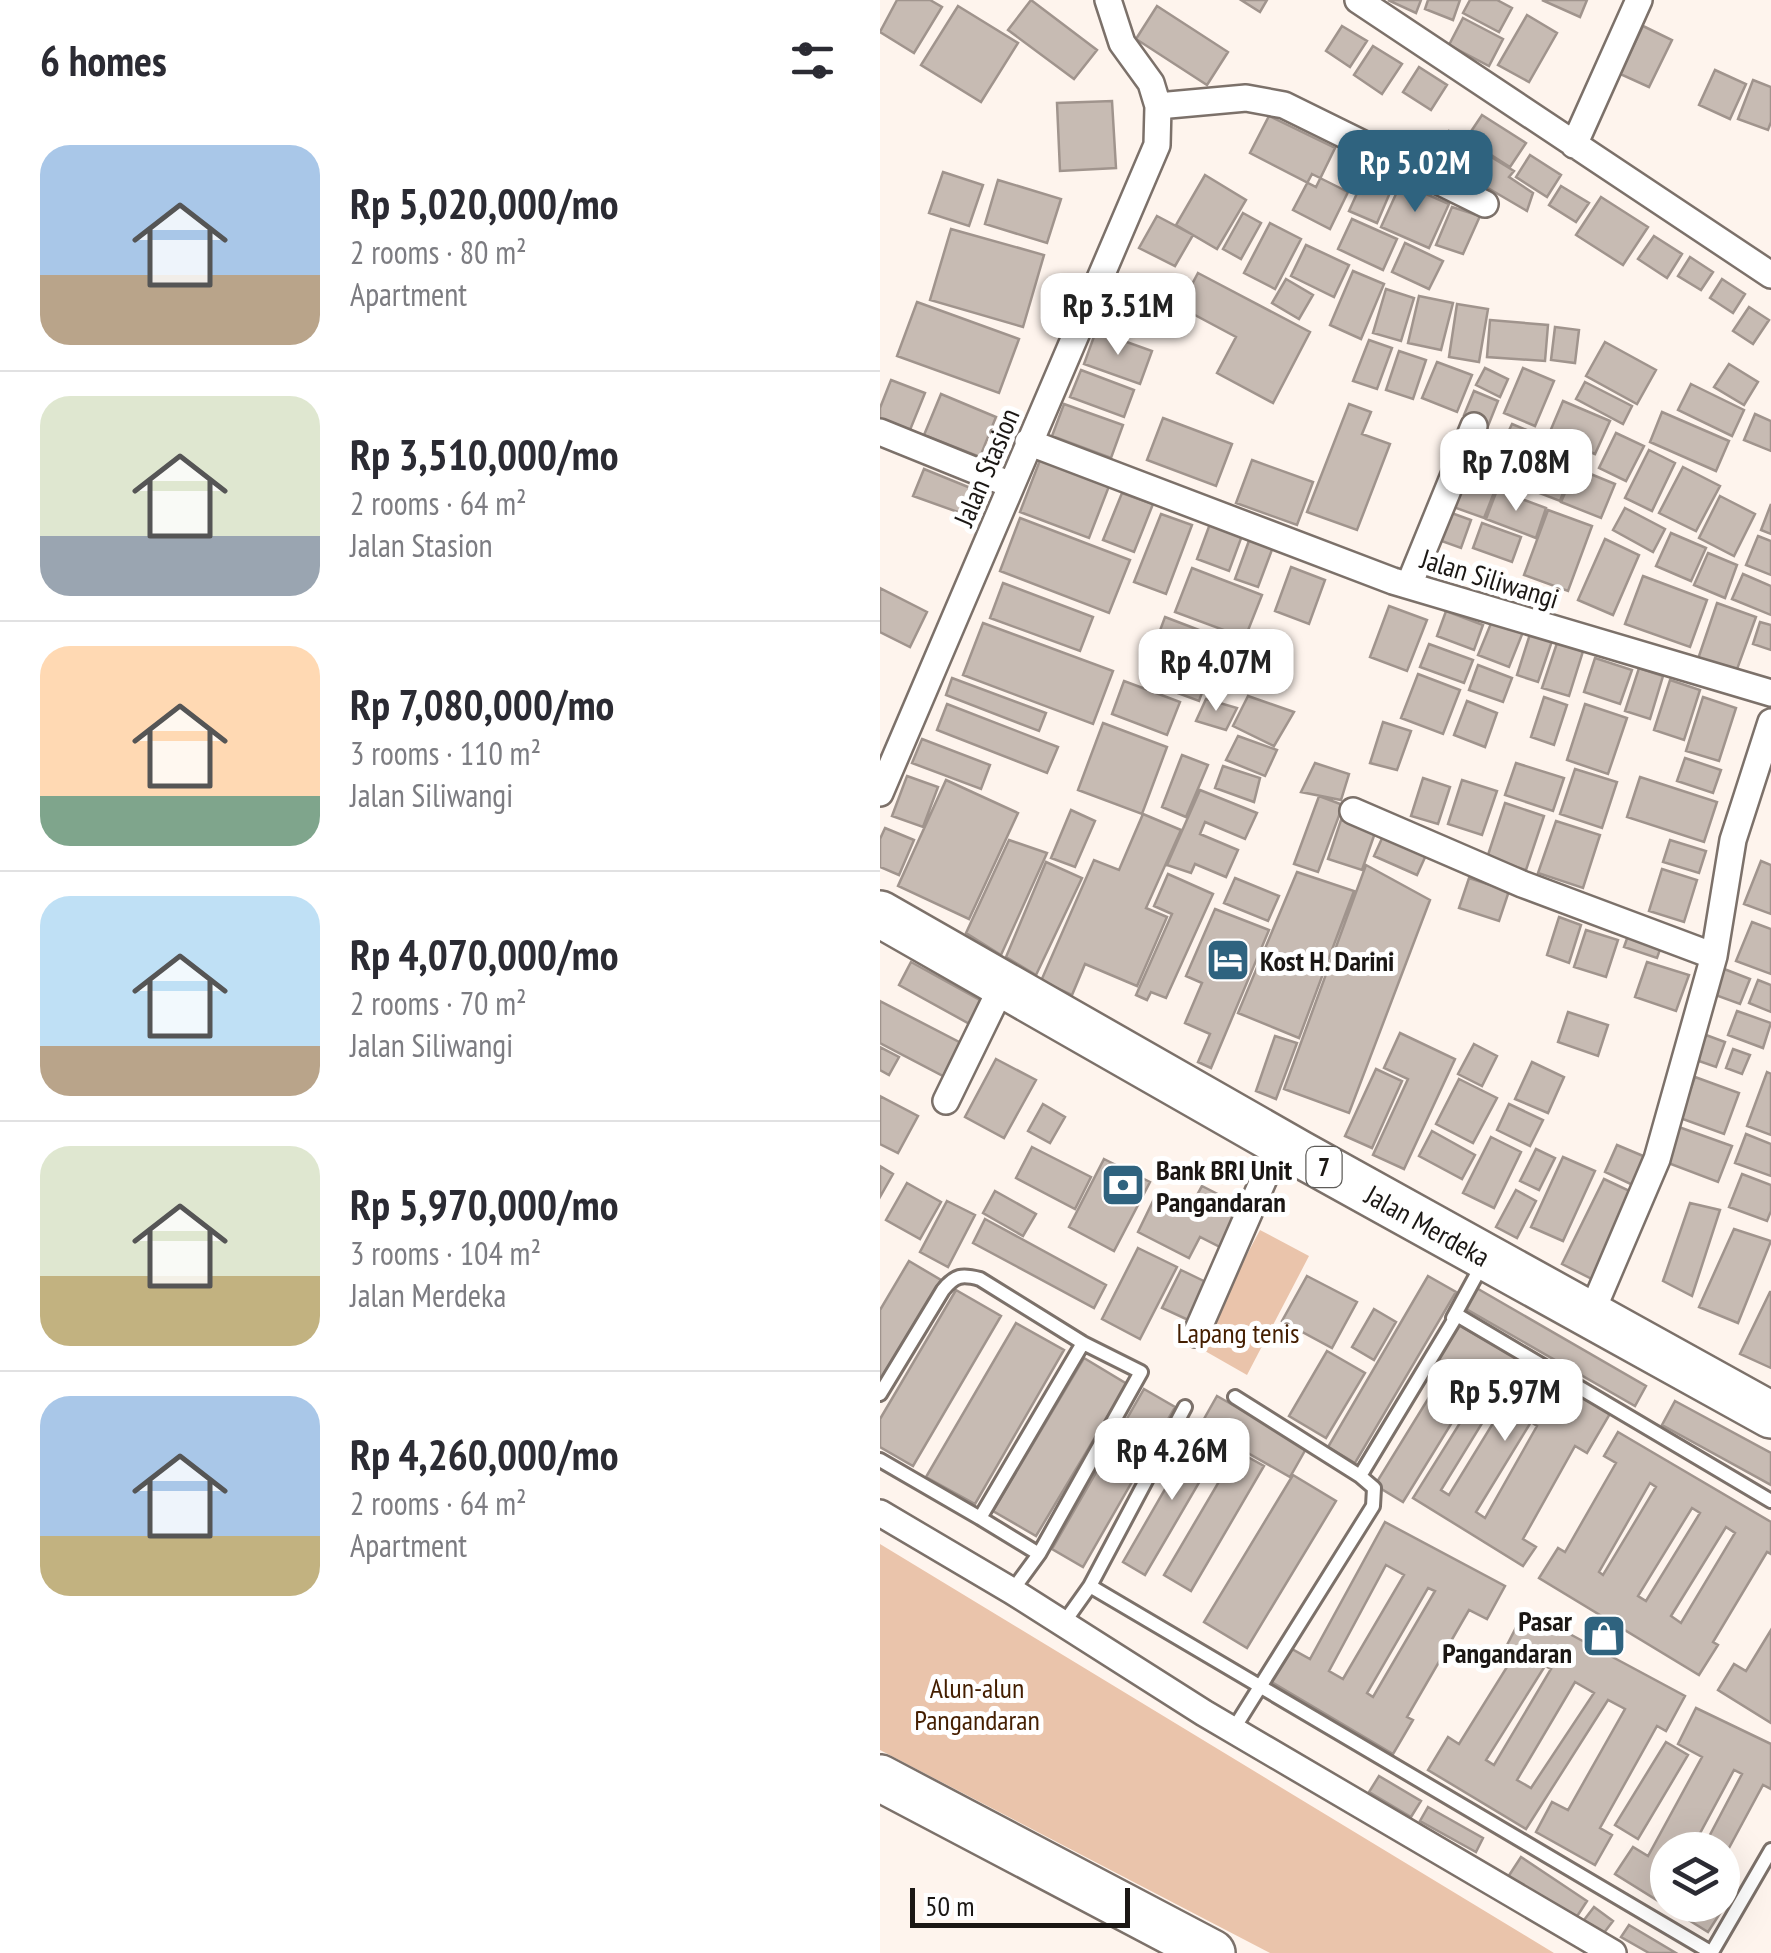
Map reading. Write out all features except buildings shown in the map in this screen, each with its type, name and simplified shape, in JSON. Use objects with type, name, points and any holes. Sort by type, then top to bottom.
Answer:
[{"type":"highway","name":"Jalan Merdeka","points":[[880,914],[1486,1258],[1771,1414]]},
{"type":"highway","points":[[880,1778],[1212,1953]]},
{"type":"street","points":[[1108,0],[1122,43],[1151,83],[1158,106],[1246,98],[1284,105],[1485,204]]},
{"type":"street","points":[[1574,144],[1639,0]]},
{"type":"street","points":[[1373,5],[1771,275]]},
{"type":"street","name":"Jalan Stasion","points":[[880,793],[1157,145],[1158,106]]},
{"type":"street","points":[[1409,585],[1474,426]]},
{"type":"street","points":[[880,432],[1011,485]]},
{"type":"street","name":"Jalan Siliwangi","points":[[1028,442],[1409,585],[1771,693]]},
{"type":"street","points":[[1590,1316],[1658,1159],[1714,956],[1732,840],[1771,722]]},
{"type":"street","points":[[1353,811],[1522,884],[1714,956]]},
{"type":"street","points":[[946,1101],[1002,984]]},
{"type":"street","points":[[1196,1334],[1280,1142]]},
{"type":"street","points":[[880,1513],[1233,1730],[1613,1953]]},
{"type":"lane","points":[[1360,1476],[1486,1258]]},
{"type":"lane","points":[[880,1394],[943,1290],[952,1278],[964,1274],[980,1278],[1082,1343],[1140,1372],[1039,1554],[1012,1591]]},
{"type":"lane","points":[[1453,1318],[1462,1316],[1771,1501]]},
{"type":"lane","points":[[980,1518],[1082,1343]]},
{"type":"lane","points":[[1233,1730],[1373,1506],[1374,1488],[1235,1397]]},
{"type":"lane","points":[[1063,1624],[1090,1586],[1185,1406]]},
{"type":"lane","points":[[880,1460],[1039,1554]]},
{"type":"lane","points":[[1090,1586],[1712,1952],[1771,1850]]},
{"type":"green space","name":"Lapang tenis","points":[[1260,1230],[1309,1256],[1247,1375],[1198,1347]]},
{"type":"green space","name":"Alun-alun Pangandaran","points":[[880,1544],[1554,1953],[1270,1953],[880,1750]]},
{"type":"place","name":"Kost H. Darini","points":[[1228,960]]},
{"type":"place","name":"Bank BRI Unit Pangandaran","points":[[1123,1185]]},
{"type":"place","name":"Pasar Pangandaran","points":[[1604,1636]]}]
